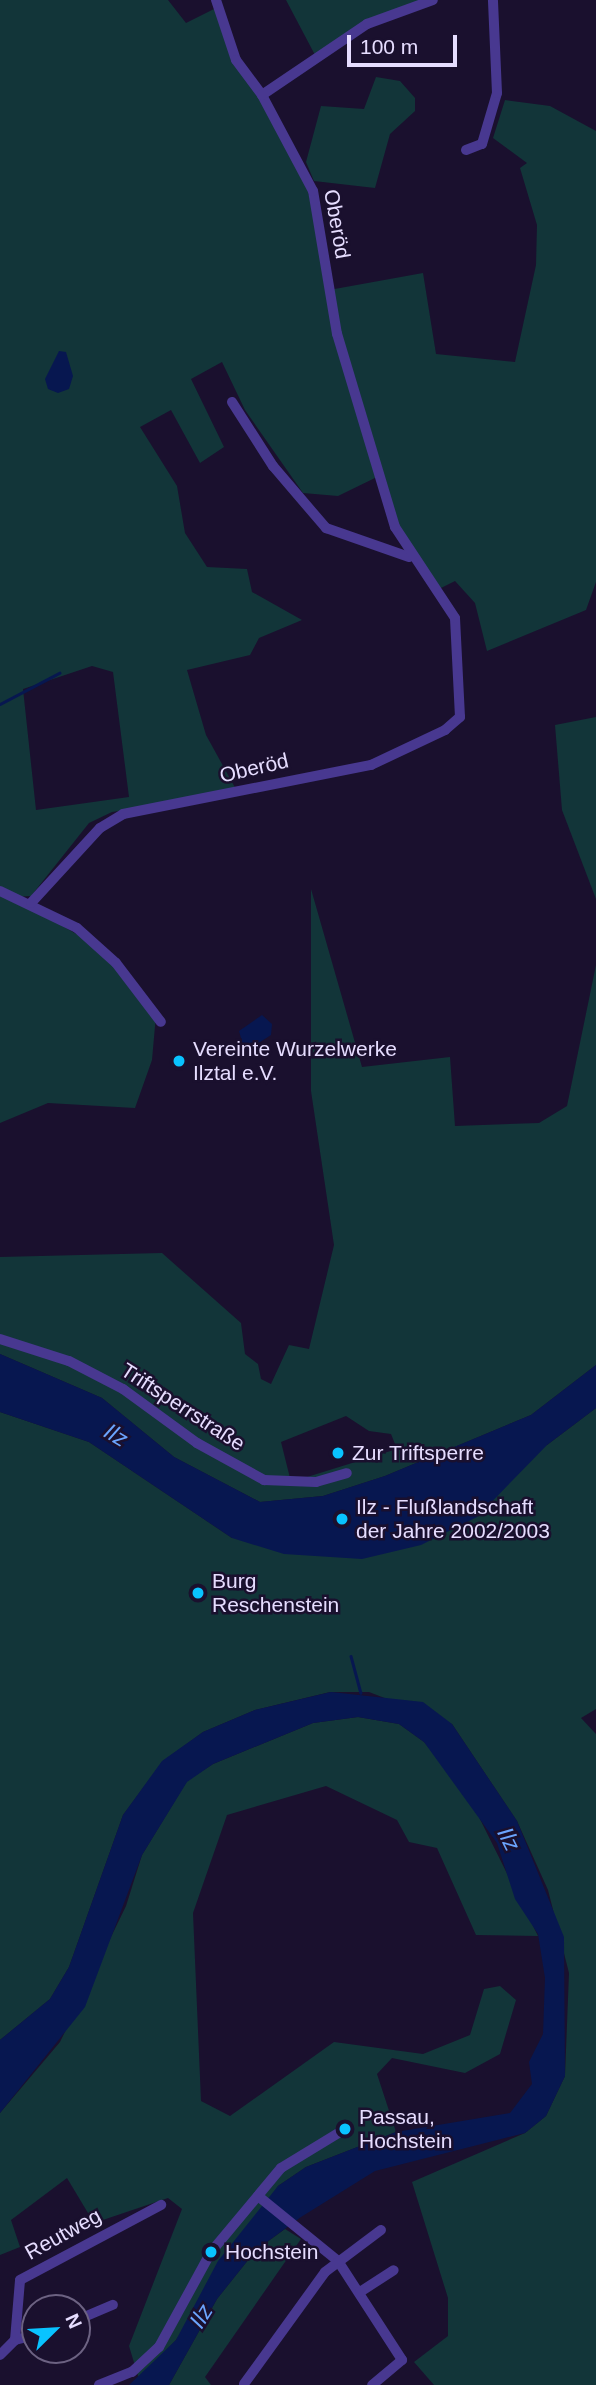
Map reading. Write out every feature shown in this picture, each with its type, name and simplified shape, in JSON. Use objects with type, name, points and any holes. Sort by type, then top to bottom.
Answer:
[{"type":"street","name":"Oberöd","points":[[32,903],[100,828],[123,814],[371,765],[457,722],[455,618],[409,557],[381,488],[337,334],[313,191],[262,95],[236,60],[216,0]]},
{"type":"street","points":[[262,95],[367,24],[433,0]]},
{"type":"street","points":[[466,150],[482,145],[497,93],[494,0]]},
{"type":"street","points":[[232,402],[272,466],[326,528],[409,557]]},
{"type":"street","points":[[0,891],[64,918],[116,963],[162,1022]]},
{"type":"street","name":"Triftsperrstraße","points":[[0,1339],[69,1361],[123,1389],[197,1443],[264,1479],[316,1482],[347,1473]]},
{"type":"street","points":[[99,2385],[131,2372],[159,2347],[202,2263],[260,2198],[281,2168],[345,2129]]},
{"type":"street","points":[[260,2198],[338,2261],[402,2360],[372,2385]]},
{"type":"street","name":"Reutweg","points":[[15,2340],[20,2280],[161,2206]]},
{"type":"street","points":[[244,2384],[311,2288],[338,2261],[381,2230]]},
{"type":"street","points":[[360,2292],[394,2270]]},
{"type":"street","points":[[91,2314],[113,2305]]},
{"type":"street","points":[[0,2355],[15,2340],[21,2338]]},
{"type":"green space","points":[[0,0],[168,0],[186,23],[216,8],[231,57],[302,162],[329,290],[423,273],[436,354],[515,362],[536,265],[537,225],[520,168],[527,163],[493,138],[505,100],[550,106],[596,131],[596,582],[586,610],[487,651],[475,603],[455,581],[441,588],[409,557],[377,477],[338,496],[303,493],[245,410],[222,362],[191,379],[224,447],[200,463],[171,410],[140,427],[177,486],[185,533],[207,567],[247,569],[252,592],[302,620],[259,638],[250,655],[187,670],[206,735],[238,793],[112,812],[89,823],[31,896],[12,897],[92,943],[156,1015],[152,1060],[135,1108],[48,1103],[0,1123]],"holes":[[[92,666],[113,672],[129,797],[36,810],[23,689]]]},
{"type":"green space","points":[[286,0],[433,0],[367,24],[315,55]]},
{"type":"green space","points":[[376,77],[400,81],[415,98],[415,111],[390,134],[375,188],[314,181],[306,162],[321,106],[364,109]]},
{"type":"green space","points":[[596,717],[596,899],[562,810],[555,725]]},
{"type":"green space","points":[[311,889],[362,1067],[450,1057],[455,1126],[539,1123],[567,1106],[596,965],[596,1365],[531,1415],[385,1476],[323,1496],[260,1502],[174,1457],[102,1398],[0,1354],[0,1257],[162,1253],[241,1323],[245,1354],[258,1364],[261,1379],[271,1384],[289,1345],[309,1349],[334,1245],[311,1091]],"holes":[[[346,1416],[369,1431],[391,1434],[397,1449],[291,1482],[281,1442]]]},
{"type":"green space","points":[[596,1408],[596,1709],[581,1718],[596,1734],[596,2385],[434,2385],[414,2362],[448,2336],[448,2298],[412,2182],[525,2133],[546,2116],[565,2076],[569,1973],[548,1890],[517,1821],[452,1724],[369,1692],[330,1692],[255,1710],[203,1732],[163,1761],[123,1815],[69,1967],[50,1999],[0,2040],[0,1412],[89,1442],[232,1538],[547,1445]]},
{"type":"green space","points":[[358,1717],[399,1724],[424,1742],[468,1795],[538,1936],[476,1935],[437,1848],[409,1842],[397,1820],[326,1786],[227,1815],[193,1913],[201,2101],[230,2116],[334,2042],[423,2054],[470,2035],[484,1989],[500,1986],[516,2000],[500,2054],[465,2073],[392,2058],[377,2074],[396,2132],[306,2167],[278,2186],[176,2340],[139,2379],[129,2346],[182,2209],[168,2198],[94,2223],[67,2178],[11,2220],[20,2247],[0,2255],[0,2113],[60,2042],[126,1906],[142,1855],[187,1781],[213,1764],[313,1723]]},
{"type":"green space","points":[[285,2229],[301,2239],[205,2377],[211,2385],[169,2385],[217,2299],[256,2250]]},
{"type":"water","points":[[59,351],[66,352],[73,376],[69,389],[58,393],[48,389],[45,379]]},
{"type":"water","points":[[262,1015],[272,1024],[271,1035],[245,1052],[239,1031]]},
{"type":"water","name":"Ilz","points":[[0,1354],[102,1398],[174,1457],[260,1502],[323,1496],[385,1476],[531,1415],[596,1365],[596,1408],[547,1445],[477,1517],[421,1545],[362,1559],[284,1554],[232,1538],[89,1442],[0,1412]]},
{"type":"water","name":"Ilz","points":[[331,1692],[423,1702],[452,1724],[517,1821],[564,1937],[565,2076],[546,2116],[525,2133],[375,2171],[301,2217],[256,2250],[217,2299],[169,2385],[129,2385],[176,2340],[218,2261],[278,2186],[306,2167],[396,2132],[510,2113],[532,2084],[529,2062],[543,2034],[545,1978],[538,1934],[515,1899],[497,1843],[424,1742],[399,1724],[358,1717],[313,1723],[213,1764],[187,1782],[142,1855],[85,2007],[0,2113],[0,2040],[50,1999],[69,1967],[123,1815],[162,1761],[203,1732],[255,1710]]},
{"type":"waterway","points":[[0,704],[59,673]]},
{"type":"waterway","points":[[351,1656],[361,1693]]},
{"type":"place","name":"Vereinte Wurzelwerke Ilztal e.V.","points":[[179,1061]]},
{"type":"place","name":"Zur Triftsperre","points":[[338,1453]]},
{"type":"place","name":"Ilz - Flußlandschaft der Jahre 2002/2003","points":[[342,1519]]},
{"type":"place","name":"Burg Reschenstein","points":[[198,1593]]},
{"type":"place","name":"Passau, Hochstein","points":[[345,2129]]},
{"type":"place","name":"Hochstein","points":[[211,2252]]}]
